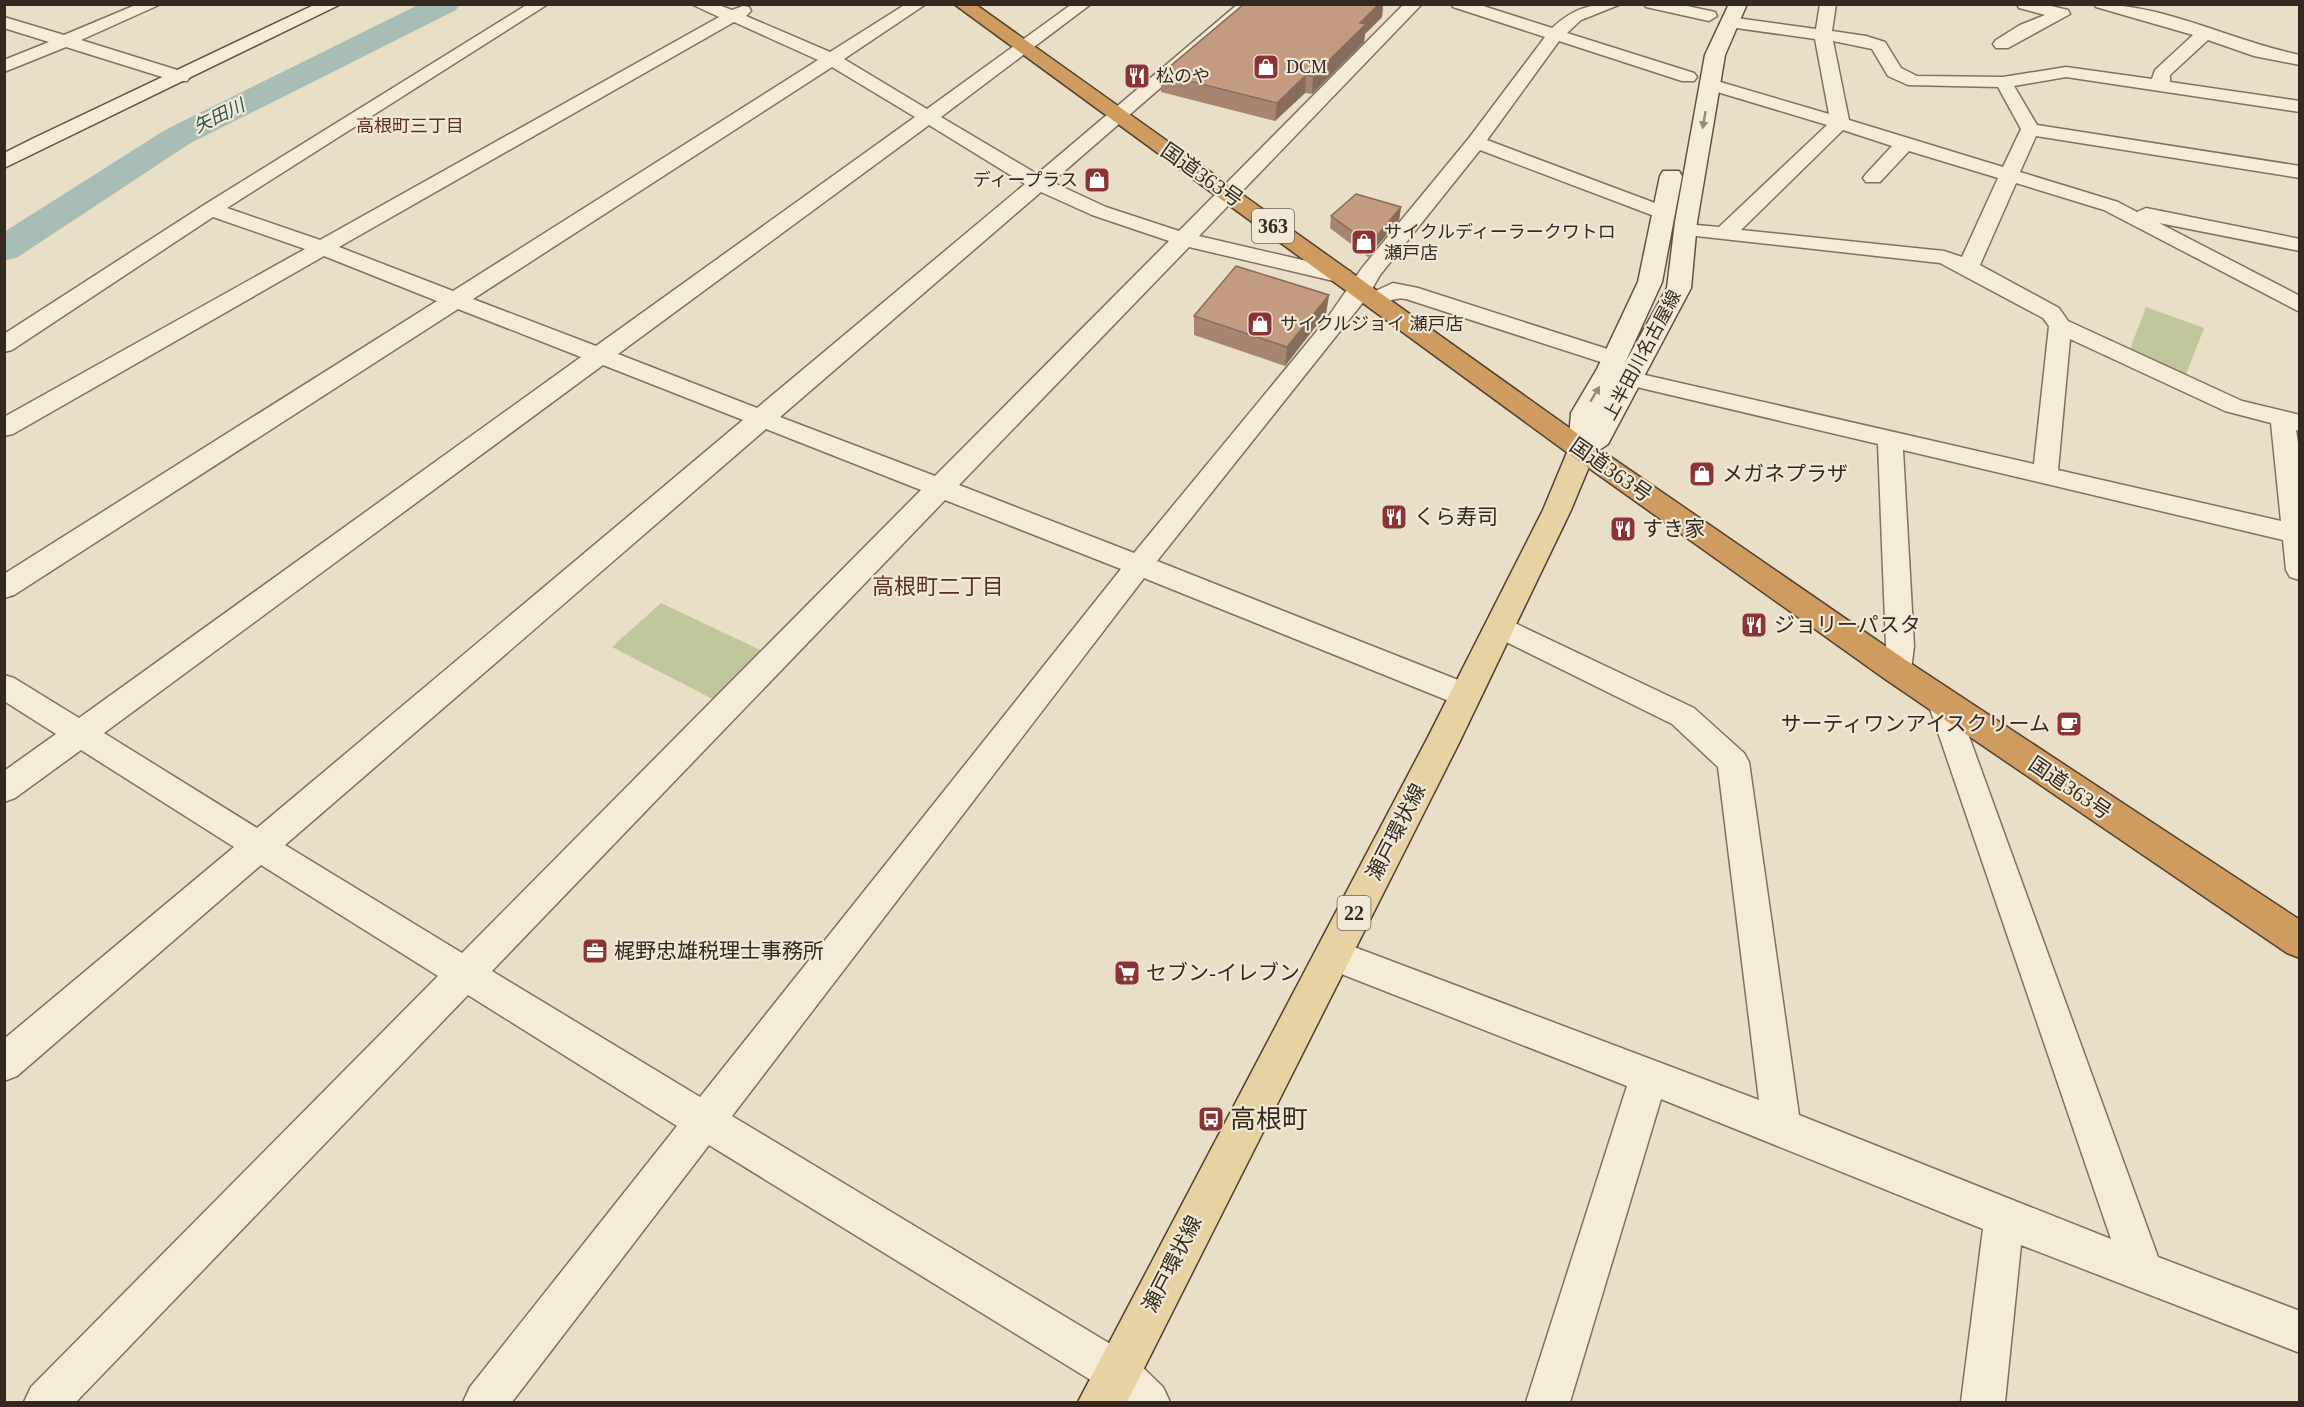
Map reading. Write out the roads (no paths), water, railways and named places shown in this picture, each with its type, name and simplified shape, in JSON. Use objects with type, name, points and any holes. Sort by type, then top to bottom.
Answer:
[{"type":"highway","name":"国道363号","points":[[963,4],[1230,194],[1582,450],[1943,703],[2300,941]]},
{"type":"main road","points":[[4,162],[41,142],[332,4]]},
{"type":"main road","points":[[1684,100],[1688,77],[1723,12]]},
{"type":"main road","name":"上半田川名古屋線","points":[[1582,450],[1598,438],[1632,379],[1651,336],[1679,288],[1685,230],[1723,12]]},
{"type":"main road","name":"上半田川名古屋線","points":[[1582,450],[1584,414],[1615,359],[1650,282],[1674,157]]},
{"type":"main road","name":"瀬戸環状線","points":[[1122,1392],[1333,955],[1500,627],[1557,510],[1582,450]]},
{"type":"street","points":[[4,67],[153,4]]},
{"type":"street","points":[[4,345],[211,209],[540,4]]},
{"type":"street","points":[[699,4],[733,16],[833,60],[1038,183],[1099,211],[1184,239],[1360,289],[1410,293],[1615,359]]},
{"type":"street","points":[[4,428],[753,4]]},
{"type":"street","points":[[4,588],[918,4]]},
{"type":"street","points":[[4,789],[1083,4]]},
{"type":"street","points":[[4,1063],[1249,4]]},
{"type":"street","points":[[46,1402],[1414,4]]},
{"type":"street","points":[[1458,4],[1556,33],[1688,77]]},
{"type":"street","points":[[485,1402],[1139,565],[1476,142],[1556,33],[1575,16],[1613,4]]},
{"type":"street","points":[[1652,4],[1723,12],[1823,35],[1866,41],[1879,46],[1894,72],[1914,81],[2003,82],[2066,72],[2300,107]]},
{"type":"street","points":[[1827,4],[1823,35],[1840,123]]},
{"type":"street","points":[[2002,44],[2026,29],[2061,14],[2024,5]]},
{"type":"street","points":[[2105,5],[2205,33],[2260,52],[2294,54]]},
{"type":"street","points":[[4,22],[181,77]]},
{"type":"street","points":[[2161,85],[2161,74],[2205,33]]},
{"type":"street","points":[[1968,267],[2030,129],[2020,106],[2003,82]]},
{"type":"street","points":[[1710,84],[2111,206],[2300,245]]},
{"type":"street","points":[[1723,235],[1840,123]]},
{"type":"street","points":[[2030,129],[2300,172]]},
{"type":"street","points":[[1476,142],[1664,213]]},
{"type":"street","points":[[1873,178],[1905,143]]},
{"type":"street","points":[[2111,206],[2300,305]]},
{"type":"street","points":[[211,209],[322,248],[1139,565],[1465,695]]},
{"type":"street","points":[[1685,230],[1944,257],[1968,267],[2051,313],[2060,326],[2234,405],[2291,422],[2300,570]]},
{"type":"street","points":[[2045,477],[2060,326]]},
{"type":"street","points":[[1632,379],[2297,535]]},
{"type":"street","points":[[1890,440],[1900,646],[1896,670]]},
{"type":"street","points":[[1500,627],[1683,716],[1733,762],[1782,1127]]},
{"type":"street","points":[[4,686],[463,975],[704,1119],[1122,1392]]},
{"type":"street","points":[[1943,703],[2142,1269]]},
{"type":"street","points":[[1333,955],[1782,1127],[2004,1218],[2142,1269],[2300,1332]]},
{"type":"street","points":[[1548,1402],[1649,1076]]},
{"type":"street","points":[[1983,1402],[2004,1218]]},
{"type":"waterway","name":"矢田川","points":[[4,249],[177,137],[445,4]]},
{"type":"place","name":"DCM","points":[[1266,67]]},
{"type":"place","name":"松のや","points":[[1137,76]]},
{"type":"place","name":"ディープラス","points":[[1097,180]]},
{"type":"place","name":"サイクルディーラークワトロ 瀬戸店","points":[[1364,242]]},
{"type":"place","name":"サイクルジョイ 瀬戸店","points":[[1260,324]]},
{"type":"place","name":"メガネプラザ","points":[[1702,474]]},
{"type":"place","name":"くら寿司","points":[[1394,517]]},
{"type":"place","name":"すき家","points":[[1623,529]]},
{"type":"place","name":"ジョリーパスタ","points":[[1754,625]]},
{"type":"place","name":"サーティワンアイスクリーム","points":[[2069,724]]},
{"type":"place","name":"梶野忠雄税理士事務所","points":[[595,951]]},
{"type":"place","name":"セブン-イレブン","points":[[1127,973]]},
{"type":"place","name":"高根町","points":[[1211,1119]]},
{"type":"district","name":"高根町三丁目","points":[[410,126]]},
{"type":"district","name":"高根町二丁目","points":[[938,586]]}]
